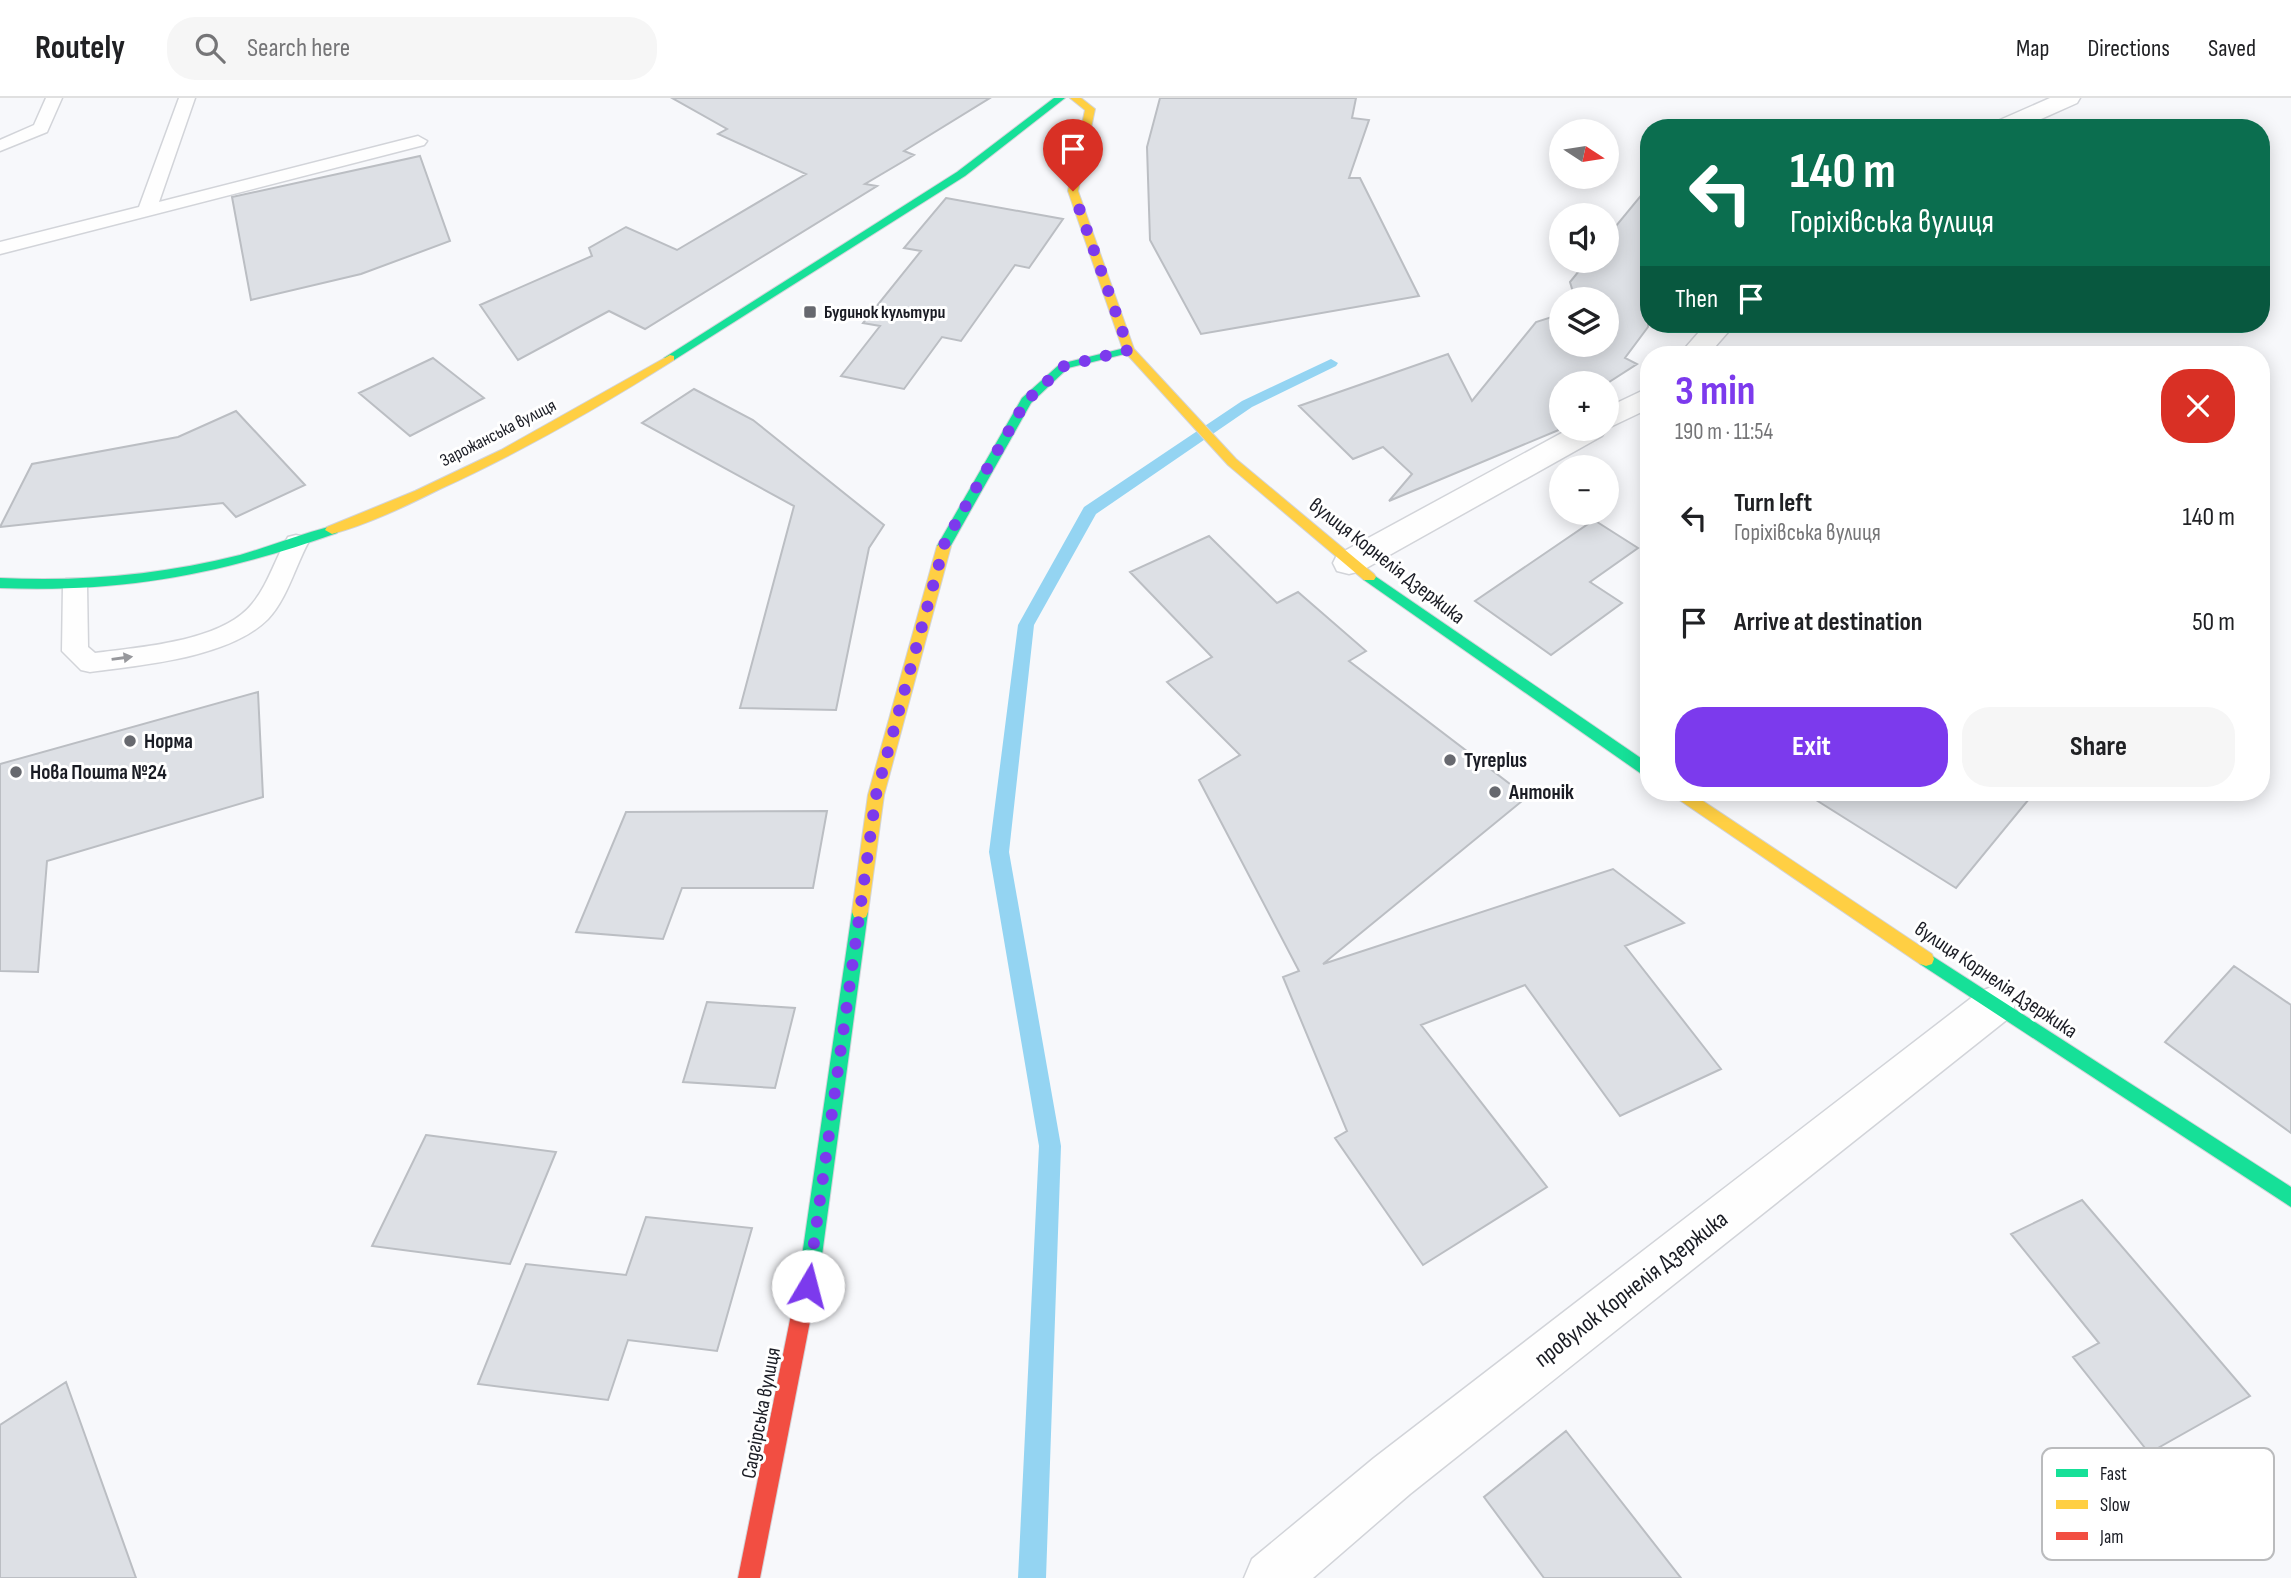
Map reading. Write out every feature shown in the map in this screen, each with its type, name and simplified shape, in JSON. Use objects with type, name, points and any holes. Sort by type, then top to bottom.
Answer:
[{"type":"street","name":"Зарожанська вулиця","points":[[0,583],[75,585],[185,572],[296,543],[394,507],[597,404],[961,174],[1060,98]]},
{"type":"street","points":[[1074,98],[1090,109],[1073,191],[1129,350]]},
{"type":"street","points":[[2021,119],[2069,98]]},
{"type":"street","points":[[1701,346],[1713,333]]},
{"type":"street","name":"вулиця Корнелія Дзержика","points":[[1129,350],[1232,462],[1349,563],[1450,636],[1640,766]]},
{"type":"street","name":"Садгірська вулиця","points":[[749,1578],[808,1286],[876,795],[945,542],[1026,401],[1064,366],[1129,350]]},
{"type":"street","points":[[1619,413],[1640,401]]},
{"type":"street","points":[[1349,563],[1569,441]]},
{"type":"street","name":"вулиця Корнелія Дзержика","points":[[1692,801],[1994,1005],[2291,1198]]},
{"type":"street","name":"провулок Корнелія Дзержика","points":[[1271,1578],[1392,1476],[1994,1005]]},
{"type":"lane","points":[[0,146],[41,128],[54,98]]},
{"type":"lane","points":[[148,208],[187,98]]},
{"type":"lane","points":[[0,248],[418,141]]},
{"type":"lane","points":[[75,585],[75,651],[90,663],[174,650],[241,627],[260,612],[296,543]]},
{"type":"building","points":[[672,98],[990,98],[904,151],[914,155],[865,184],[877,186],[645,329],[609,311],[518,360],[480,305],[592,256],[589,248],[626,227],[677,250],[806,174],[718,134],[727,129]]},
{"type":"building","points":[[1160,98],[1356,98],[1352,118],[1369,120],[1349,178],[1360,178],[1419,296],[1201,334],[1150,240],[1147,147]]},
{"type":"building","points":[[420,156],[450,241],[361,274],[251,300],[232,197]]},
{"type":"building","points":[[1640,197],[1640,333],[1644,333],[1625,358],[1637,364],[1619,376],[1619,371],[1549,371],[1549,434],[1389,501],[1412,474],[1383,447],[1353,459],[1299,406],[1448,354],[1472,401],[1536,322],[1549,318],[1549,357],[1619,357],[1619,287],[1571,287],[1570,282],[1577,273],[1619,273],[1619,222]]},
{"type":"building","points":[[946,198],[1063,219],[1029,268],[1015,265],[961,341],[942,337],[904,389],[841,376],[880,326],[863,323],[921,251],[904,248]]},
{"type":"building","points":[[433,358],[484,398],[410,436],[359,393]]},
{"type":"building","points":[[694,389],[753,420],[884,525],[869,548],[836,710],[740,708],[794,506],[642,423]]},
{"type":"building","points":[[236,411],[305,485],[236,517],[223,503],[0,527],[32,464],[178,437]]},
{"type":"building","points":[[1587,525],[1602,525],[1638,548],[1590,582],[1622,603],[1551,655],[1475,601]]},
{"type":"building","points":[[1209,536],[1277,603],[1298,592],[1366,651],[1349,661],[1527,797],[1323,964],[1613,869],[1684,923],[1625,946],[1721,1069],[1620,1116],[1525,985],[1421,1025],[1547,1187],[1423,1265],[1335,1138],[1347,1131],[1283,977],[1299,971],[1199,780],[1240,755],[1167,682],[1212,657],[1130,572]]},
{"type":"building","points":[[258,692],[263,797],[47,861],[38,972],[0,971],[0,764]]},
{"type":"building","points":[[1818,801],[2027,801],[1956,888]]},
{"type":"building","points":[[827,811],[813,888],[682,888],[663,939],[576,932],[626,812]]},
{"type":"building","points":[[2234,966],[2291,1005],[2291,1133],[2165,1042]]},
{"type":"building","points":[[707,1002],[795,1008],[775,1088],[683,1082]]},
{"type":"building","points":[[426,1135],[556,1152],[510,1264],[372,1246]]},
{"type":"building","points":[[2082,1200],[2250,1396],[2158,1448],[2145,1448],[2073,1357],[2099,1343],[2011,1234]]},
{"type":"building","points":[[646,1217],[752,1228],[717,1351],[628,1340],[608,1400],[478,1384],[526,1264],[626,1275]]},
{"type":"building","points":[[66,1382],[136,1578],[0,1578],[0,1425]]},
{"type":"building","points":[[1566,1431],[1681,1578],[1544,1578],[1484,1497]]},
{"type":"waterway","points":[[1032,1578],[1050,1146],[999,852],[1026,625],[1090,511],[1247,404],[1331,363]]},
{"type":"traffic: fast","points":[[670,358],[961,174],[1060,98]]},
{"type":"traffic: fast","points":[[944,546],[1026,401],[1064,366],[1129,350]]},
{"type":"traffic: fast","points":[[0,583],[75,585],[173,574],[238,560],[332,530]]},
{"type":"traffic: fast","points":[[1369,577],[1640,765]]},
{"type":"traffic: fast","points":[[810,1270],[860,912]]},
{"type":"traffic: fast","points":[[1926,959],[2291,1198]]},
{"type":"traffic: slow","points":[[1075,98],[1090,109],[1073,191],[1129,350],[1232,462],[1369,577]]},
{"type":"traffic: slow","points":[[332,530],[420,494],[506,453],[670,358]]},
{"type":"traffic: slow","points":[[860,912],[876,795],[944,546]]},
{"type":"traffic: slow","points":[[1692,801],[1926,959]]},
{"type":"traffic: jam","points":[[749,1578],[810,1270]]},
{"type":"place","name":"Будинок культури","points":[[810,312]]},
{"type":"place","name":"Норма","points":[[130,741]]},
{"type":"place","name":"Tyreplus","points":[[1450,760]]},
{"type":"place","name":"Нова Пошта №24","points":[[16,772]]},
{"type":"place","name":"Антонік","points":[[1495,792]]},
{"type":"route","points":[[808,1286],[876,795],[945,542],[1026,401],[1064,366],[1129,350],[1073,191]]}]
